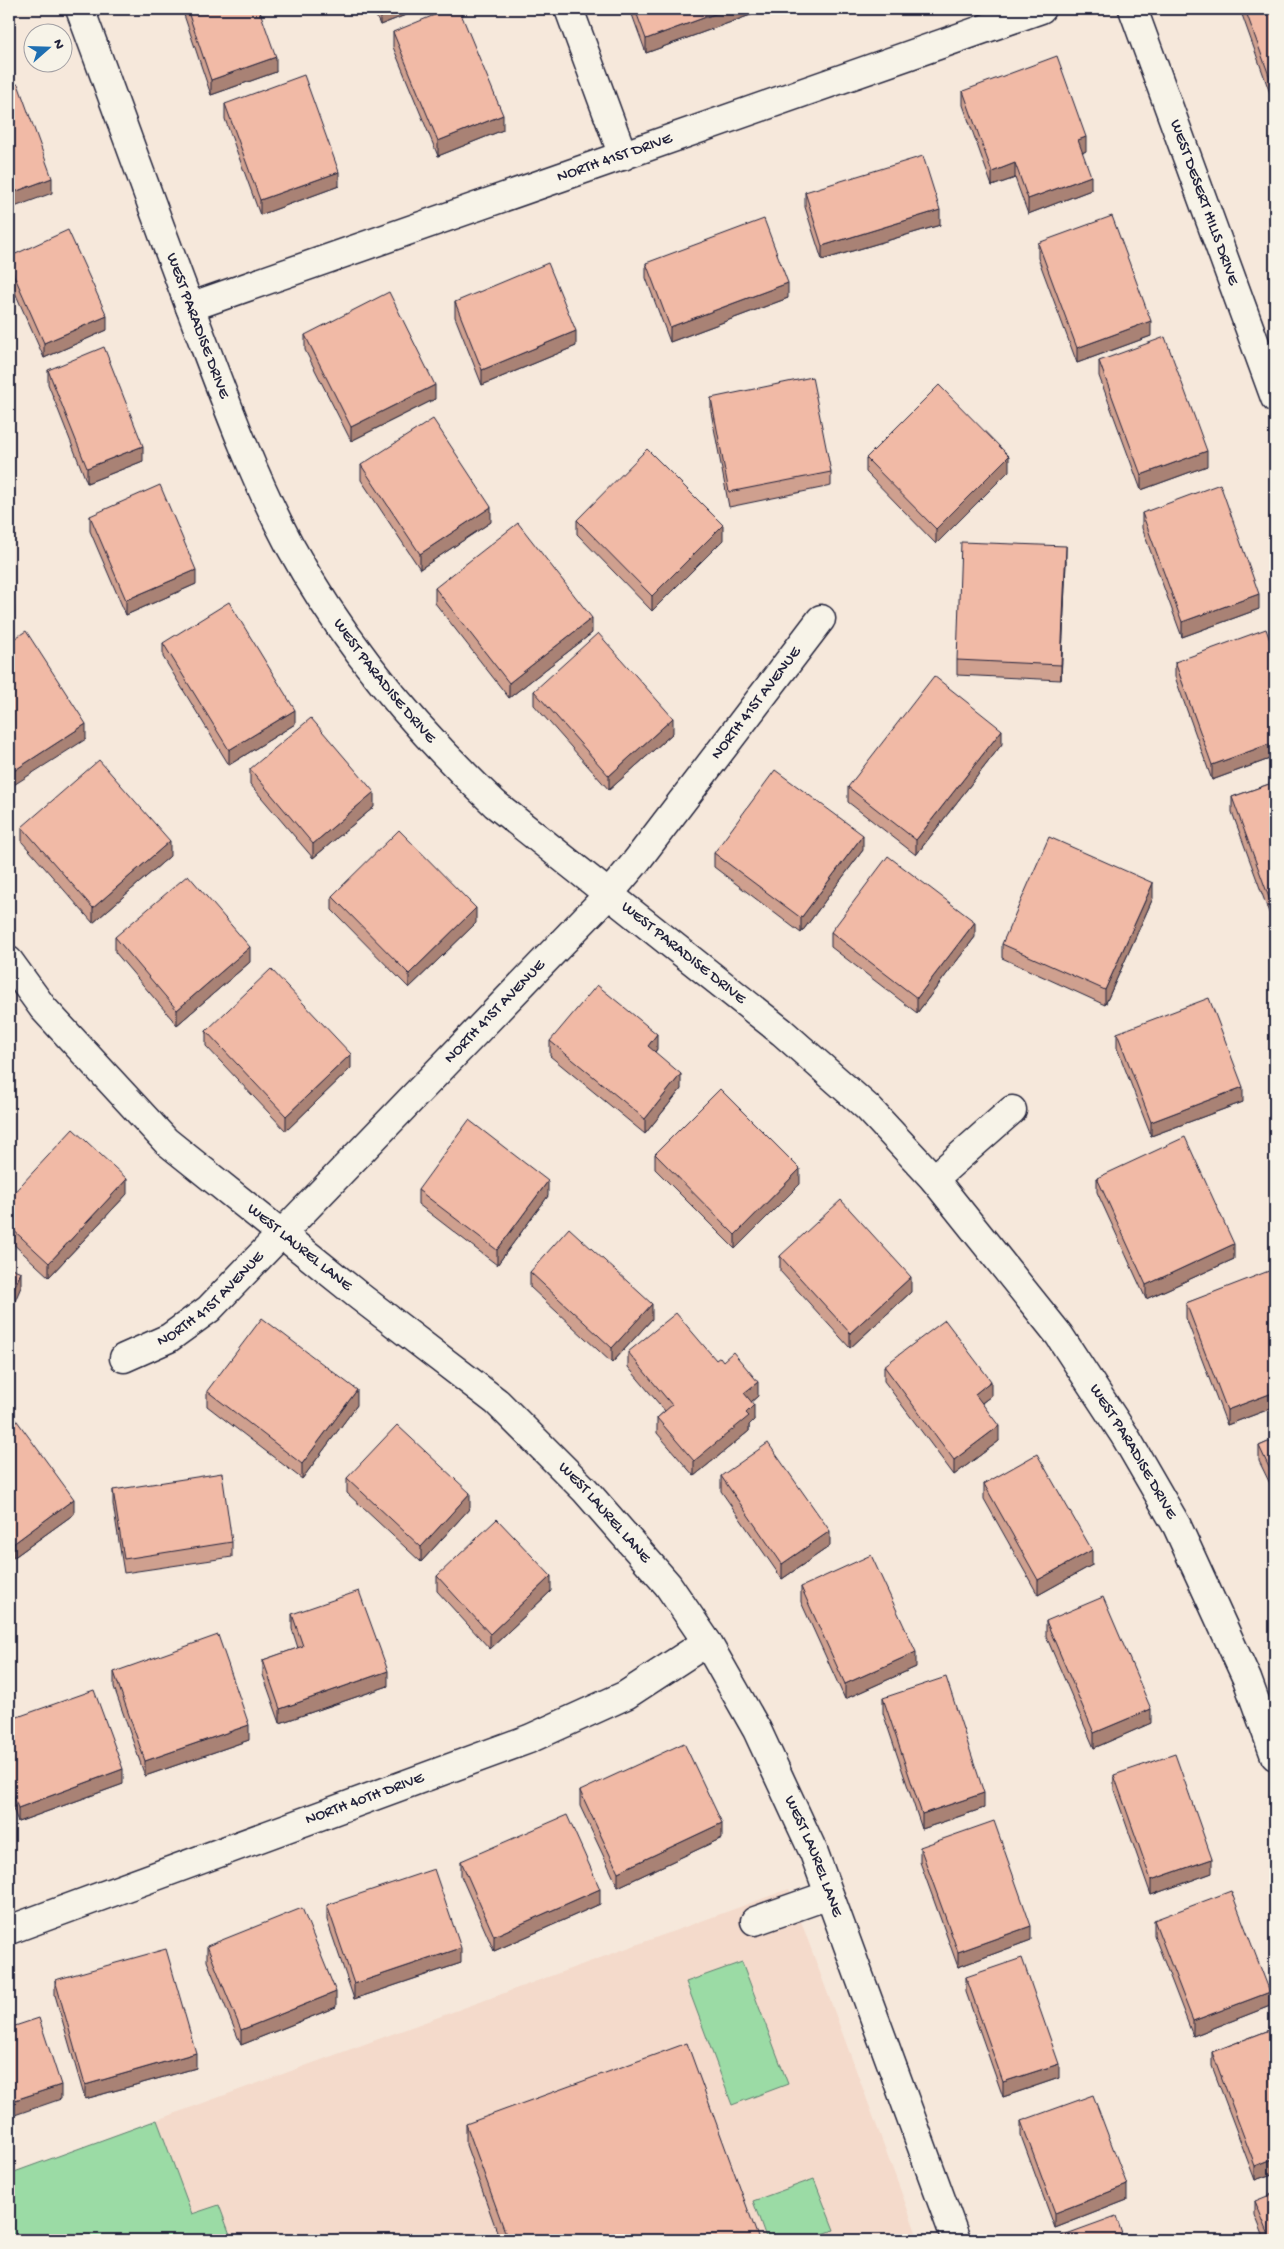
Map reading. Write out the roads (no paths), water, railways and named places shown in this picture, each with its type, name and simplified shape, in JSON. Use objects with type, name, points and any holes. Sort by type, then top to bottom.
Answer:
[{"type":"street","name":"WEST PARADISE DRIVE","points":[[80,9],[248,458],[266,500],[314,585],[349,639],[387,688],[457,768],[495,804],[608,895],[738,994],[868,1108],[934,1179],[1059,1335],[1125,1436],[1177,1526],[1247,1679],[1275,1756]]},
{"type":"street","points":[[569,9],[623,156]]},
{"type":"street","name":"NORTH 41ST DRIVE","points":[[190,307],[1041,9]]},
{"type":"street","name":"WEST DESERT HILLS DRIVE","points":[[1133,9],[1275,398]]},
{"type":"street","name":"NORTH 41ST AVENUE","points":[[124,1358],[169,1338],[209,1310],[608,895],[635,863],[821,619]]},
{"type":"street","name":"WEST LAUREL LANE","points":[[9,962],[43,1008],[166,1141],[497,1402],[598,1504],[668,1585],[707,1642],[757,1730],[814,1852],[956,2240]]},
{"type":"street","points":[[934,1179],[1012,1110]]},
{"type":"street","name":"NORTH 40TH DRIVE","points":[[9,1930],[529,1738],[626,1695],[707,1642]]},
{"type":"street","points":[[755,1921],[829,1894]]}]
